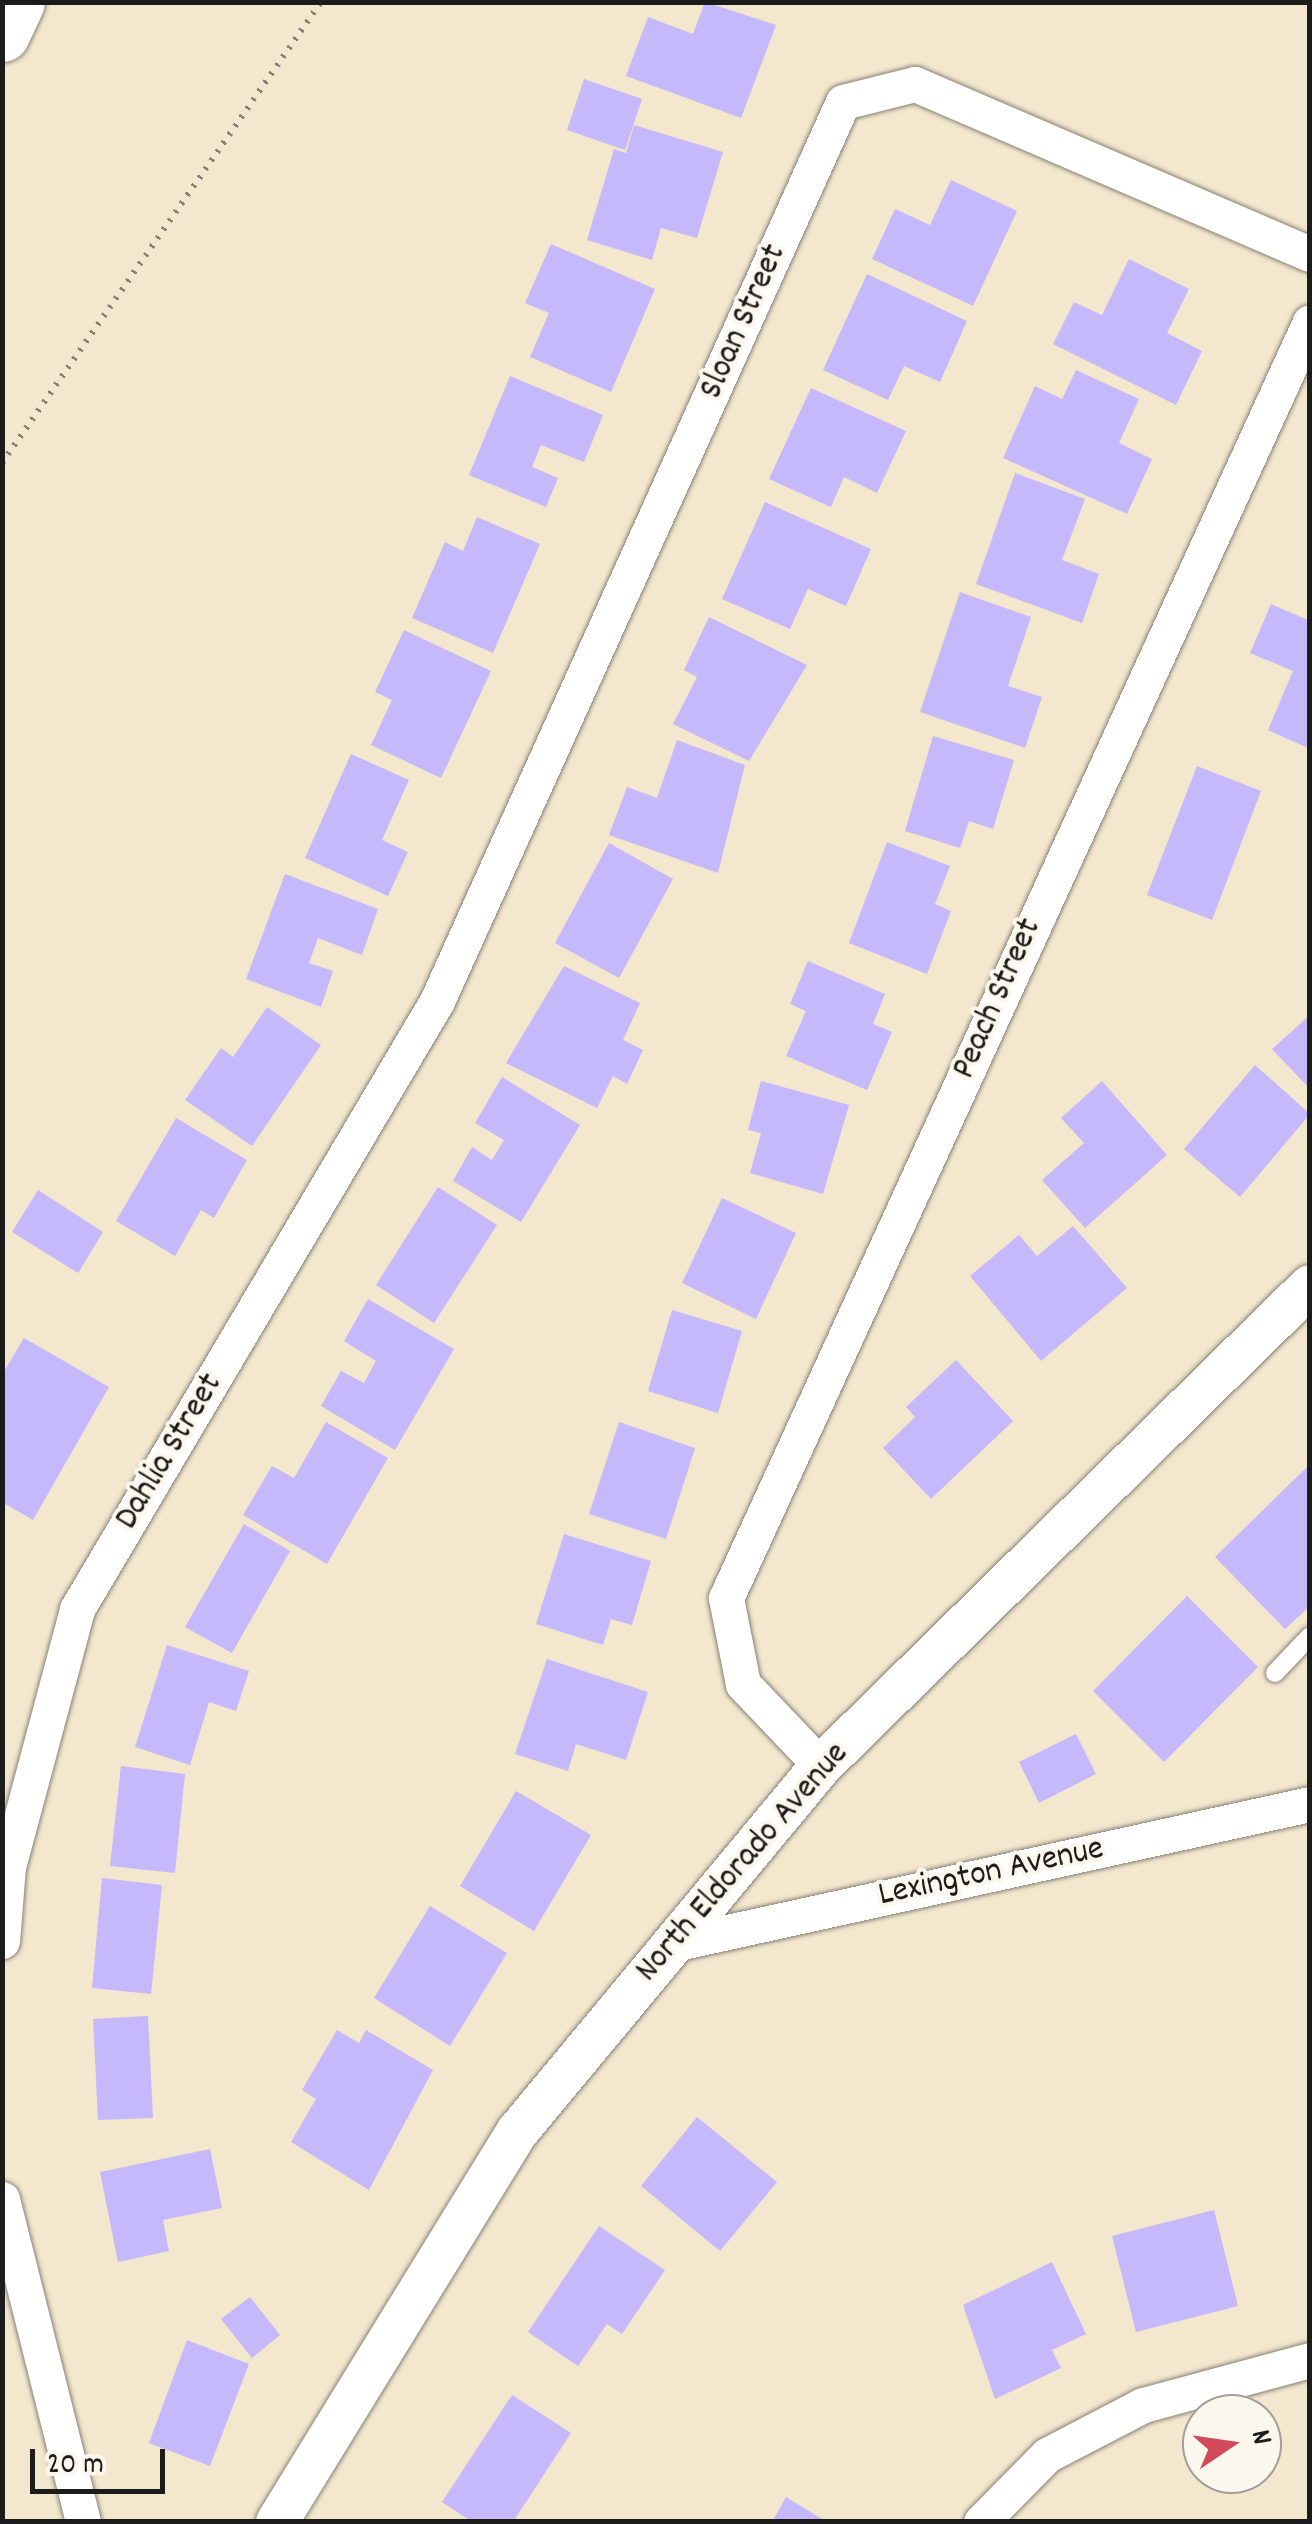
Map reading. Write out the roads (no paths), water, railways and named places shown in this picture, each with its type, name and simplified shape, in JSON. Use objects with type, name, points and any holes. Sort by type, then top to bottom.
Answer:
[{"type":"main road","points":[[2,34],[17,2]]},
{"type":"street","name":"Sloan Street","points":[[437,1001],[843,102],[915,84],[1310,254]]},
{"type":"street","name":"Peach Street","points":[[820,1766],[743,1684],[726,1598],[1310,322]]},
{"type":"street","name":"Dahlia Street","points":[[2,1941],[8,1867],[77,1608],[437,1001]]},
{"type":"street","name":"North Eldorado Avenue","points":[[277,2522],[518,2131],[820,1766],[1310,1286]]},
{"type":"street","name":"Lexington Avenue","points":[[673,1944],[1310,1804]]},
{"type":"street","points":[[2,2198],[84,2522]]},
{"type":"street","points":[[981,2522],[1047,2455],[1143,2405],[1310,2360]]},
{"type":"lane","points":[[1276,1673],[1310,1636]]}]
